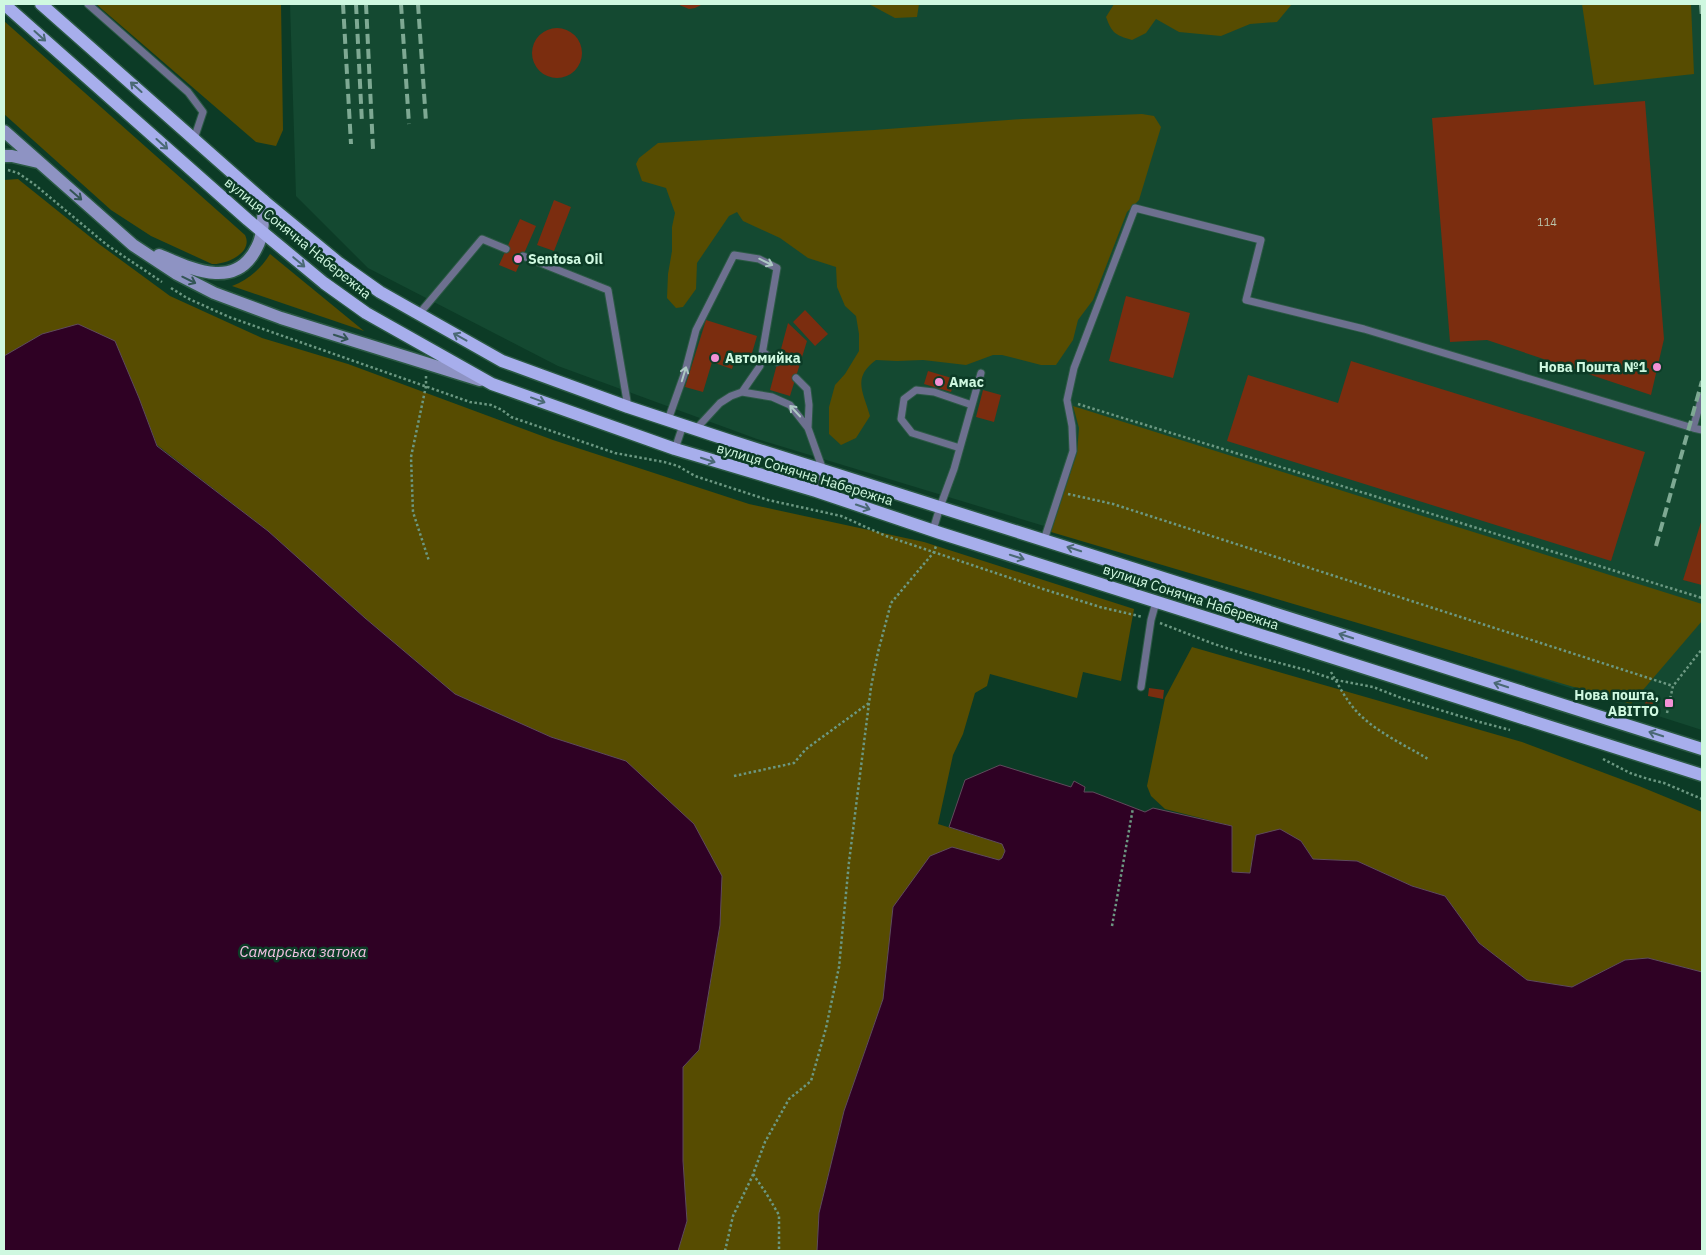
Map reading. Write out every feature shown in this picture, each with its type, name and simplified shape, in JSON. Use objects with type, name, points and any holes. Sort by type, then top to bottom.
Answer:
[{"type":"main road","name":"вулиця Сонячна Набережна","points":[[4,4],[261,231],[324,283],[366,313],[492,384],[674,449],[816,491],[936,532],[1702,775]]},
{"type":"main road","name":"вулиця Сонячна Набережна","points":[[41,4],[264,201],[339,263],[380,292],[502,361],[683,425],[1702,749]]},
{"type":"main road","points":[[4,131],[133,245],[177,274],[214,293],[281,318],[492,384]]},
{"type":"main road","points":[[4,156],[12,156],[39,163]]},
{"type":"main road","points":[[133,245],[198,271],[226,274],[246,263],[258,246],[264,201]]},
{"type":"lane","points":[[88,4],[188,92],[203,112],[194,139]]},
{"type":"lane","points":[[1044,540],[1073,451],[1072,426],[1067,400],[1074,368],[1134,208],[1261,240],[1246,300],[1364,329],[1702,430]]},
{"type":"lane","points":[[419,314],[482,239],[506,249]]},
{"type":"lane","points":[[668,420],[685,372],[696,330],[734,255],[759,259],[777,268],[760,366],[742,392]]},
{"type":"lane","points":[[523,256],[608,290],[628,407]]},
{"type":"lane","points":[[763,352],[777,362]]},
{"type":"lane","points":[[936,532],[940,506],[960,448],[981,373]]},
{"type":"lane","points":[[796,378],[807,389],[809,405],[808,428]]},
{"type":"lane","points":[[960,448],[912,433],[901,419],[904,399],[916,390],[934,392],[972,405]]},
{"type":"lane","points":[[696,429],[720,403],[742,392],[772,397],[790,405],[808,428],[823,470],[816,491]]},
{"type":"lane","points":[[1694,428],[1702,397]]},
{"type":"lane","points":[[674,449],[683,425]]},
{"type":"lane","points":[[1141,687],[1151,620],[1156,602]]},
{"type":"path","points":[[426,364],[426,386],[411,457],[413,512],[428,561]]},
{"type":"path","points":[[1067,400],[1702,598]]},
{"type":"path","points":[[1059,492],[1113,504],[1673,686]]},
{"type":"path","points":[[725,1251],[734,1216],[765,1142],[789,1099],[811,1081],[826,1028],[839,967],[849,862],[869,703],[878,652],[891,603],[934,552],[936,532]]},
{"type":"path","points":[[1667,713],[1673,686],[1702,649]]},
{"type":"path","points":[[1320,654],[1345,696],[1360,714],[1377,728],[1428,759]]},
{"type":"path","points":[[734,776],[794,763],[806,749],[869,703]]},
{"type":"path","points":[[1112,926],[1133,808]]},
{"type":"path","points":[[753,1174],[779,1215],[779,1251]]},
{"type":"shaded area","points":[[96,4],[281,4],[283,130],[276,146],[256,142]]},
{"type":"shaded area","points":[[290,4],[1702,4],[1702,730],[1407,636],[757,439],[558,366],[368,268],[296,196]]},
{"type":"shaded area","points":[[869,4],[919,4],[917,17],[895,18]]},
{"type":"shaded area","points":[[1114,4],[1292,4],[1277,22],[1250,24],[1221,36],[1179,32],[1156,19],[1146,33],[1132,40],[1118,35],[1110,27],[1106,17]]},
{"type":"shaded area","points":[[1582,4],[1691,4],[1694,74],[1594,85]]},
{"type":"shaded area","points":[[4,21],[245,235],[247,241],[242,252],[231,260],[212,264],[151,236],[111,210],[4,114]]},
{"type":"shaded area","points":[[1142,114],[1154,116],[1161,127],[1139,200],[1127,212],[1093,300],[1078,320],[1073,340],[1056,365],[1041,365],[1002,355],[993,355],[966,365],[923,360],[876,360],[864,373],[861,385],[870,416],[856,438],[841,445],[829,434],[829,407],[835,385],[845,374],[859,351],[859,334],[856,316],[845,306],[837,287],[836,267],[808,258],[780,238],[743,221],[737,212],[729,216],[697,263],[696,289],[683,307],[676,308],[667,298],[668,274],[672,251],[672,227],[675,213],[666,188],[642,181],[636,164],[639,158],[658,143],[1022,119]]},
{"type":"shaded area","points":[[18,179],[99,244],[170,296],[262,338],[348,364],[553,440],[749,504],[924,542],[1134,609],[1121,681],[1083,672],[1077,698],[990,674],[987,686],[975,693],[963,734],[953,755],[938,824],[1002,844],[1005,851],[999,860],[893,907],[883,999],[844,1111],[819,1213],[817,1251],[678,1251],[687,1221],[683,1161],[683,1067],[699,1050],[720,925],[626,761],[551,737],[455,694],[365,618],[268,531],[157,445],[115,341],[42,334],[4,356],[4,180]]},
{"type":"shaded area","points":[[270,254],[364,331],[232,286],[254,273]]},
{"type":"shaded area","points":[[1073,406],[1702,604],[1702,621],[1631,704],[1051,532],[1077,453],[1079,428]]},
{"type":"shaded area","points":[[1192,647],[1522,742],[1702,812],[1702,972],[1648,958],[1625,960],[1572,987],[1527,980],[1479,943],[1445,896],[1412,886],[1357,861],[1313,859],[1301,841],[1256,835],[1250,873],[1232,872],[1232,826],[1165,809],[1151,796],[1147,786],[1165,698]]},
{"type":"water","name":"Самарська затока","points":[[78,324],[115,341],[157,446],[268,531],[365,618],[455,694],[551,737],[626,761],[694,824],[722,876],[720,925],[699,1050],[683,1067],[683,1161],[687,1221],[678,1251],[4,1251],[4,356],[42,334]]},
{"type":"water","points":[[1000,765],[1071,787],[1074,781],[1085,787],[1084,792],[1093,792],[1145,812],[1153,808],[1232,826],[1232,872],[1250,873],[1256,835],[1280,829],[1301,841],[1313,859],[1357,861],[1412,886],[1445,896],[1479,943],[1527,980],[1572,987],[1625,960],[1648,958],[1702,972],[1702,1251],[817,1251],[819,1213],[844,1111],[883,999],[893,907],[930,856],[952,847],[999,860],[1002,858],[1005,851],[1002,844],[949,827],[965,780]]},
{"type":"building","points":[[677,4],[703,4],[689,9]]},
{"type":"building","points":[[557,28],[566,30],[577,39],[582,53],[580,62],[571,73],[557,78],[548,76],[537,67],[532,53],[534,44],[543,33]]},
{"type":"building","points":[[1645,101],[1664,339],[1651,395],[1487,340],[1450,342],[1432,118]]},
{"type":"building","points":[[554,200],[571,207],[554,251],[537,245]]},
{"type":"building","points":[[520,219],[536,226],[516,272],[499,265]]},
{"type":"building","points":[[1126,296],[1190,313],[1173,378],[1109,361]]},
{"type":"building","points":[[805,310],[828,334],[815,346],[793,322]]},
{"type":"building","name":"Автомийка","points":[[706,320],[757,336],[750,360],[736,356],[732,369],[712,362],[703,392],[685,387]]},
{"type":"building","points":[[788,323],[807,341],[790,396],[770,390]]},
{"type":"building","points":[[1351,361],[1645,452],[1611,561],[1227,441],[1248,375],[1338,403]]},
{"type":"building","name":"Амас","points":[[928,371],[955,379],[951,392],[924,384]]},
{"type":"building","points":[[983,390],[1001,395],[994,422],[976,417]]},
{"type":"building","points":[[1702,519],[1702,585],[1683,580]]},
{"type":"building","points":[[1149,688],[1164,690],[1163,699],[1148,696]]},
{"type":"building","points":[[1646,700],[1657,703],[1654,714],[1643,710]]},
{"type":"railway","points":[[343,4],[351,144]]},
{"type":"railway","points":[[356,4],[362,123]]},
{"type":"railway","points":[[366,4],[373,149]]},
{"type":"railway","points":[[401,4],[409,124]]},
{"type":"railway","points":[[418,4],[426,122]]},
{"type":"railway","points":[[1701,4],[1702,18]]},
{"type":"railway","points":[[1656,546],[1702,381]]},
{"type":"place","name":"Sentosa Oil","points":[[518,259]]},
{"type":"place","name":"Автомийка","points":[[715,358]]},
{"type":"place","name":"Нова Пошта №1","points":[[1657,367]]},
{"type":"place","name":"Амас","points":[[939,382]]},
{"type":"place","name":"Нова пошта, АВІТТО","points":[[1669,703]]}]
